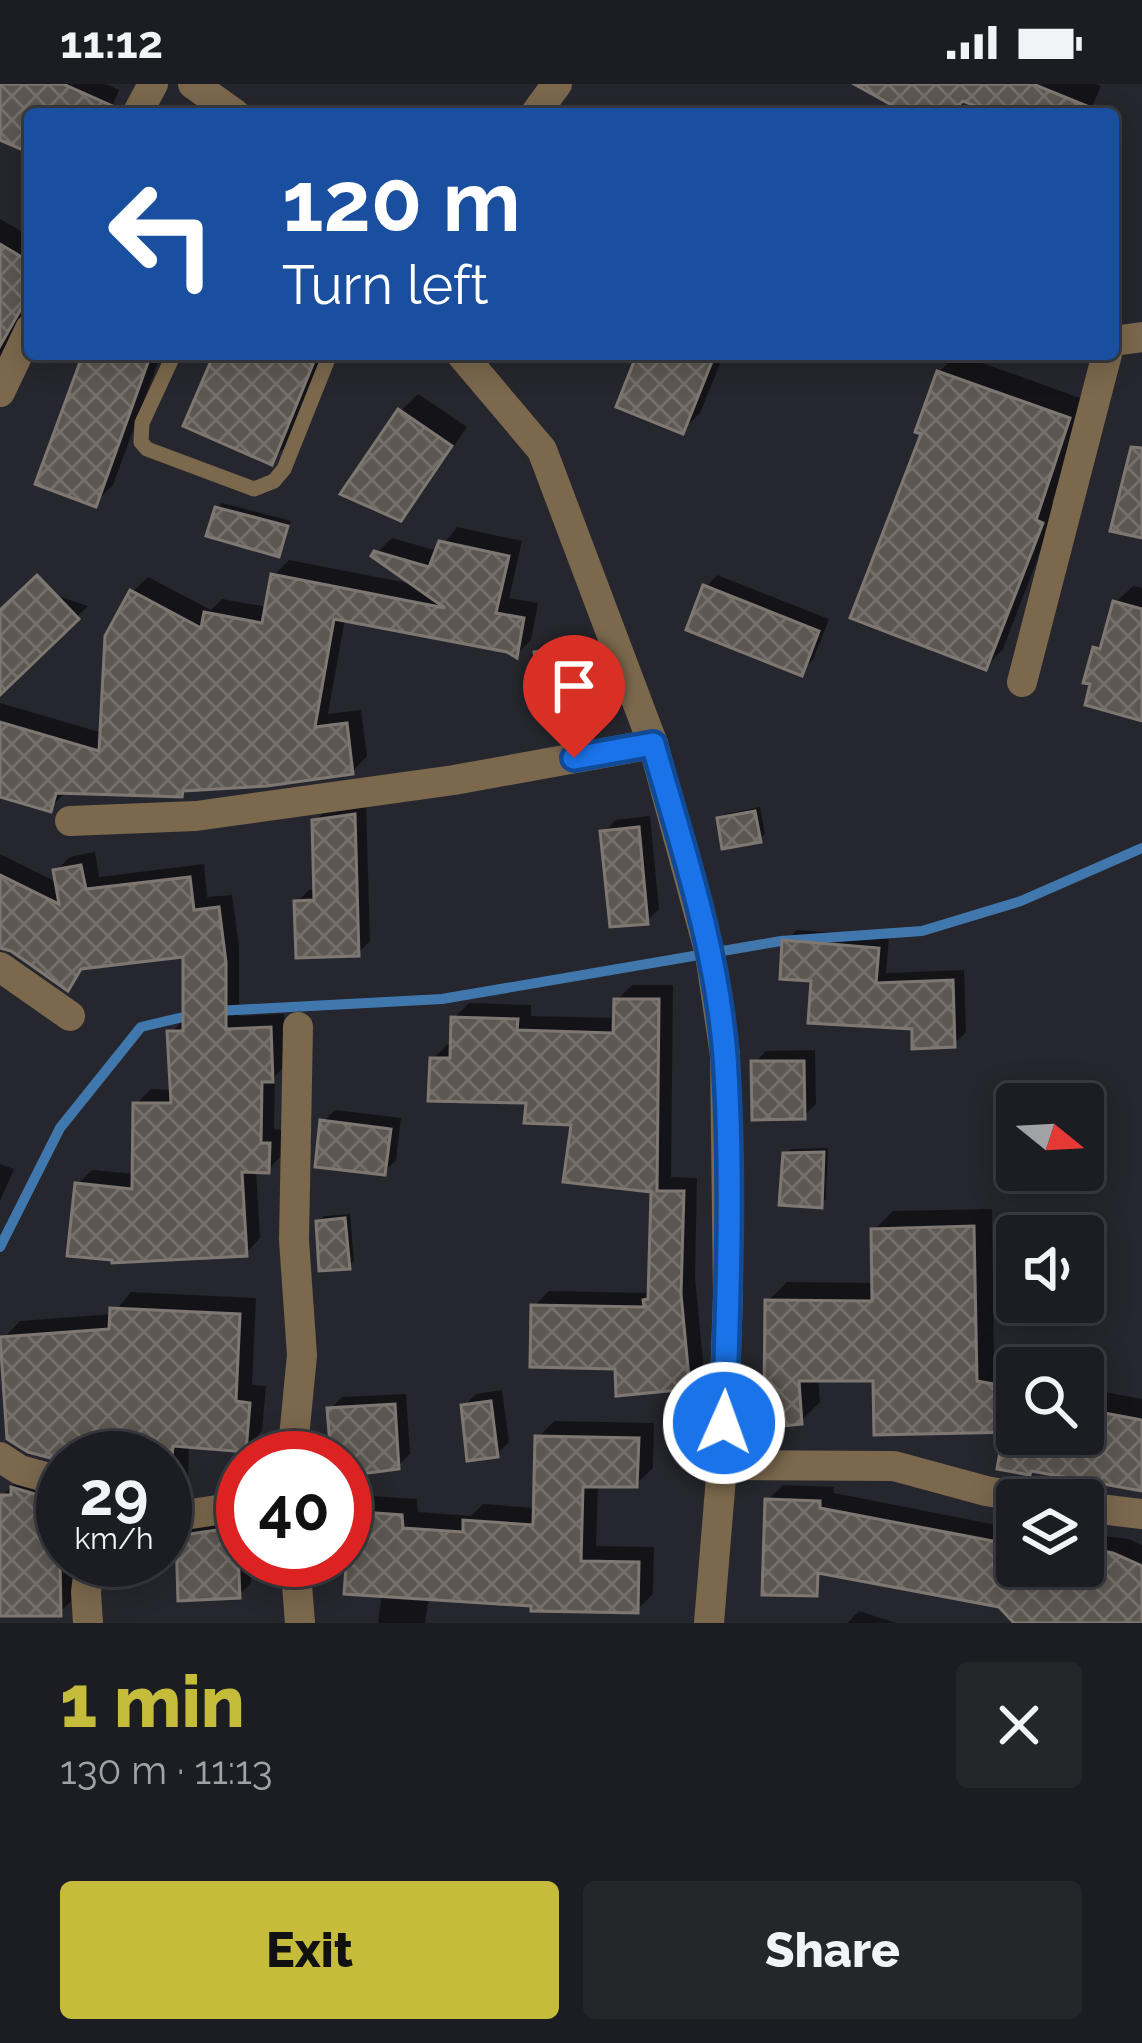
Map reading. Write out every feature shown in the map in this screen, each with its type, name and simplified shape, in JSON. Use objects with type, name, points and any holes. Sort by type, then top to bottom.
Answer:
[{"type":"street","points":[[193,84],[227,108]]},
{"type":"street","points":[[0,392],[24,342]]},
{"type":"street","points":[[466,360],[542,450],[653,744],[710,954],[725,1055],[728,1296],[722,1465],[709,1623]]},
{"type":"street","points":[[1022,682],[1105,360]]},
{"type":"street","points":[[70,821],[196,816],[454,780],[653,744]]},
{"type":"street","points":[[0,967],[70,1016]]},
{"type":"street","points":[[295,1431],[302,1355],[295,1240],[298,1027]]},
{"type":"street","points":[[0,1457],[36,1474]]},
{"type":"street","points":[[722,1465],[894,1466],[996,1493]]},
{"type":"street","points":[[1104,1509],[1142,1514]]},
{"type":"street","points":[[87,1587],[88,1623]]},
{"type":"street","points":[[297,1587],[300,1623]]},
{"type":"lane","points":[[171,360],[142,423],[141,442],[254,489],[274,482],[284,469],[328,360]]},
{"type":"building","points":[[0,84],[63,84],[117,108],[24,108],[24,150],[0,140]]},
{"type":"building","points":[[854,84],[1033,84],[1092,108],[980,108],[963,101],[955,108],[897,108]]},
{"type":"building","points":[[0,244],[24,258],[24,304],[0,346]]},
{"type":"building","points":[[81,360],[149,360],[96,507],[35,484]]},
{"type":"building","points":[[211,360],[303,360],[313,364],[272,465],[183,426]]},
{"type":"building","points":[[635,360],[713,360],[683,434],[616,407]]},
{"type":"building","points":[[937,371],[1070,418],[1036,520],[1043,523],[986,670],[850,618],[921,434],[915,432]]},
{"type":"building","points":[[398,409],[452,446],[401,521],[340,494]]},
{"type":"building","points":[[1131,447],[1142,448],[1142,538],[1110,531]]},
{"type":"building","points":[[215,507],[288,526],[279,557],[206,536]]},
{"type":"building","points":[[439,541],[509,556],[496,613],[524,618],[517,658],[507,652],[334,619],[315,727],[347,723],[353,774],[183,791],[182,797],[56,793],[51,812],[0,797],[0,722],[99,751],[105,636],[130,590],[201,628],[204,612],[262,623],[271,574],[445,608],[371,556],[374,551],[429,567]]},
{"type":"building","points":[[37,575],[79,619],[0,695],[0,610]]},
{"type":"building","points":[[703,585],[819,631],[802,676],[686,630]]},
{"type":"building","points":[[1113,601],[1142,609],[1142,721],[1085,705],[1090,684],[1083,683],[1093,647],[1100,649]]},
{"type":"building","points":[[566,647],[578,716],[546,722],[534,652]]},
{"type":"building","points":[[755,811],[761,842],[722,849],[717,818]]},
{"type":"building","points":[[355,814],[359,956],[296,958],[294,901],[314,900],[312,820]]},
{"type":"building","points":[[639,827],[648,924],[610,927],[600,831]]},
{"type":"building","points":[[81,865],[86,889],[190,877],[194,910],[219,907],[226,962],[226,1029],[271,1027],[273,1082],[262,1082],[261,1143],[270,1143],[269,1173],[242,1172],[247,1256],[112,1263],[67,1256],[75,1183],[132,1189],[133,1103],[171,1103],[167,1031],[183,1031],[183,957],[81,969],[68,991],[0,948],[0,875],[59,904],[53,870]]},
{"type":"building","points":[[782,940],[879,948],[876,983],[953,980],[955,1047],[912,1049],[912,1029],[808,1023],[811,981],[780,979]]},
{"type":"building","points":[[614,999],[659,999],[657,1191],[684,1191],[681,1294],[690,1389],[616,1396],[615,1369],[530,1367],[531,1305],[644,1307],[651,1192],[563,1182],[571,1125],[524,1123],[526,1103],[428,1101],[430,1058],[450,1058],[451,1017],[518,1019],[517,1030],[613,1033]]},
{"type":"building","points":[[751,1061],[804,1061],[805,1119],[752,1120]]},
{"type":"building","points":[[320,1120],[391,1129],[385,1175],[315,1167]]},
{"type":"building","points":[[824,1152],[822,1208],[779,1205],[783,1153]]},
{"type":"building","points":[[345,1218],[350,1269],[319,1271],[316,1221]]},
{"type":"building","points":[[974,1226],[977,1381],[996,1384],[996,1432],[874,1435],[873,1381],[799,1381],[802,1424],[749,1430],[746,1399],[764,1398],[765,1300],[872,1301],[871,1229]]},
{"type":"building","points":[[110,1308],[240,1314],[236,1401],[250,1403],[248,1431],[216,1431],[216,1450],[192,1448],[192,1431],[36,1431],[36,1454],[7,1439],[0,1337],[109,1329]]},
{"type":"building","points":[[491,1401],[498,1457],[467,1461],[461,1405]]},
{"type":"building","points":[[395,1404],[399,1469],[372,1472],[372,1431],[329,1431],[327,1408]]},
{"type":"building","points":[[1104,1413],[1142,1420],[1142,1491],[1104,1484],[1104,1479],[997,1469],[999,1455],[1104,1455]]},
{"type":"building","points":[[535,1436],[639,1438],[637,1487],[583,1487],[581,1561],[639,1562],[638,1613],[531,1611],[531,1606],[344,1594],[345,1587],[372,1587],[372,1513],[402,1515],[403,1528],[463,1532],[463,1520],[533,1525]]},
{"type":"building","points":[[11,1487],[36,1494],[36,1587],[60,1587],[61,1616],[0,1616],[0,1495],[11,1495]]},
{"type":"building","points":[[765,1499],[820,1501],[820,1508],[996,1542],[996,1587],[1104,1587],[1104,1551],[1142,1566],[1142,1623],[1014,1623],[999,1607],[818,1573],[817,1596],[762,1595]]},
{"type":"building","points":[[216,1530],[216,1587],[240,1587],[240,1598],[178,1601],[178,1587],[192,1587],[192,1534]]},
{"type":"waterway","points":[[216,1011],[442,999],[781,941],[922,931],[1021,901],[1142,848]]},
{"type":"waterway","points":[[0,1247],[60,1128],[141,1027],[192,1015]]},
{"type":"route","points":[[574,758],[653,744],[702,917],[725,1055],[728,1296],[724,1423]]}]
